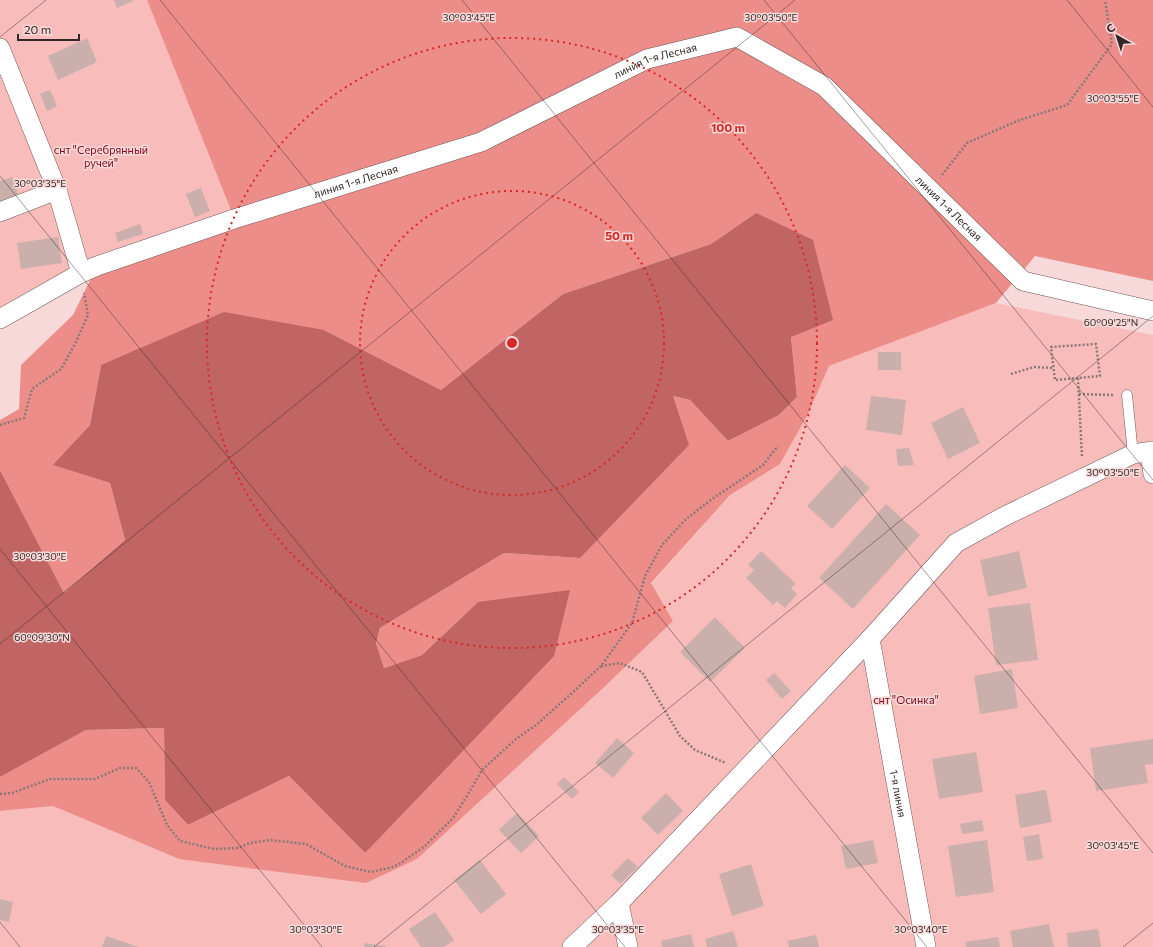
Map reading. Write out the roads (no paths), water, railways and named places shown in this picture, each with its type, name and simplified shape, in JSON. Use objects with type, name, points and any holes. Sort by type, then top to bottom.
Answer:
[{"type":"street","name":"линия 1-я Лесная","points":[[0,319],[89,269],[234,218],[481,142],[647,59],[737,37],[824,86],[1023,281],[1153,311]]},
{"type":"street","points":[[0,48],[89,269]]},
{"type":"street","points":[[0,212],[56,190]]},
{"type":"street","points":[[572,947],[619,904],[870,639],[956,543],[1005,516],[1084,478],[1145,452],[1153,474]]},
{"type":"street","name":"1-я линия","points":[[870,639],[926,947]]},
{"type":"street","points":[[619,904],[628,947]]},
{"type":"lane","points":[[1127,395],[1145,452]]},
{"type":"park label","name":"снт \"Серебрянный ручей\"","points":[[101,156]]},
{"type":"park label","name":"снт \"Осинка\"","points":[[906,700]]}]
